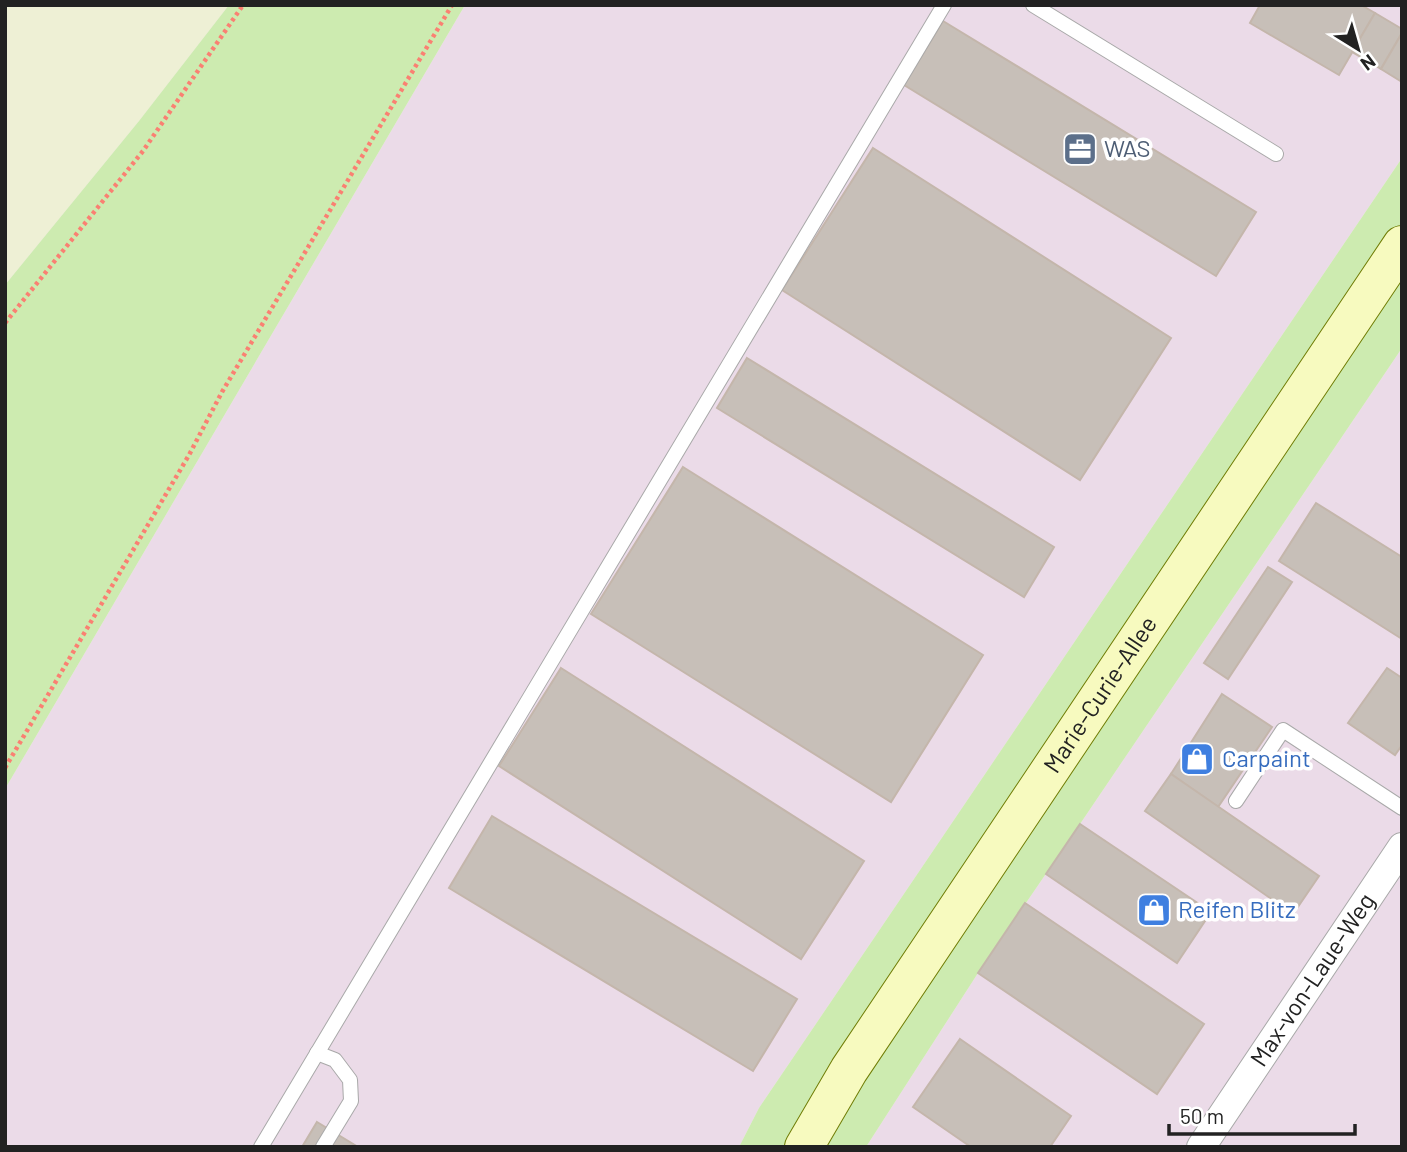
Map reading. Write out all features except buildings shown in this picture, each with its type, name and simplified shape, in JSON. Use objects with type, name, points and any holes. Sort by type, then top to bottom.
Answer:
[{"type":"main road","name":"Marie-Curie-Allee","points":[[804,1147],[849,1070],[1402,245]]},
{"type":"street","name":"Max-von-Laue-Weg","points":[[1201,1147],[1402,847]]},
{"type":"lane","points":[[261,1147],[944,5]]},
{"type":"lane","points":[[1033,5],[1276,154]]},
{"type":"lane","points":[[1236,801],[1283,730],[1402,808]]},
{"type":"lane","points":[[317,1053],[335,1060],[351,1080],[351,1101],[323,1147]]},
{"type":"path","points":[[5,323],[143,151],[243,5]]},
{"type":"path","points":[[5,768],[189,455],[229,380],[452,5]]},
{"type":"shaded area","points":[[465,5],[1402,5],[1402,158],[759,1108],[739,1147],[5,1147],[5,789]]},
{"type":"shaded area","points":[[1402,348],[1402,1147],[866,1147],[978,973]]},
{"type":"green space","points":[[5,5],[229,5],[139,121],[5,285]]},
{"type":"green space","points":[[229,5],[465,5],[5,789],[5,285],[139,121]]},
{"type":"green space","points":[[1402,158],[1402,348],[978,973],[866,1147],[739,1147],[759,1108]]},
{"type":"place","name":"WAS","points":[[1080,149]]},
{"type":"place","name":"Carpaint","points":[[1197,759]]},
{"type":"place","name":"Reifen Blitz","points":[[1154,910]]}]
